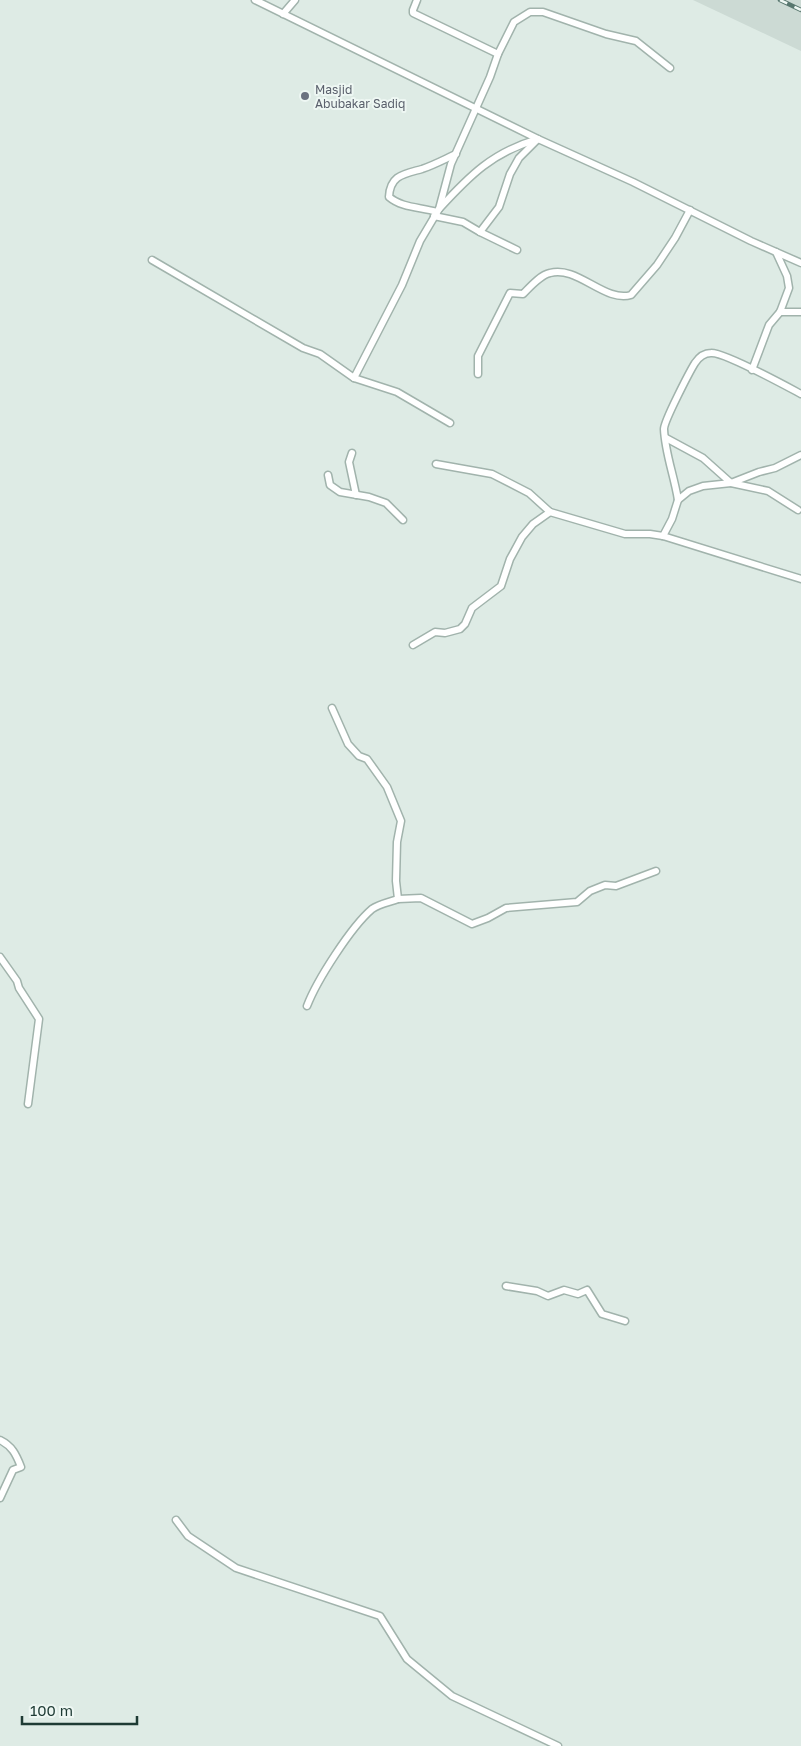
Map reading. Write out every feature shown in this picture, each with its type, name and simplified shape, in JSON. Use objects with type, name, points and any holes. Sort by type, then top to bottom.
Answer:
[{"type":"street","points":[[255,0],[538,140],[633,182],[801,263]]},
{"type":"street","points":[[283,14],[295,0]]},
{"type":"street","points":[[417,0],[413,14],[498,54]]},
{"type":"street","points":[[354,378],[402,285],[420,241],[436,212],[456,154],[490,77],[498,54],[514,22],[530,12],[543,12],[606,34],[636,42],[670,68]]},
{"type":"street","points":[[436,212],[458,188],[494,157],[524,143],[538,140]]},
{"type":"street","points":[[480,232],[499,207],[510,174],[519,158],[538,140]]},
{"type":"street","points":[[456,154],[422,169],[399,175],[389,190],[388,198],[397,204],[425,208],[463,222],[517,250]]},
{"type":"street","points":[[478,374],[478,356],[510,292],[523,294],[543,276],[560,272],[573,275],[618,296],[630,295],[658,264],[690,210]]},
{"type":"street","points":[[752,370],[769,325],[780,312],[789,288],[787,276],[776,252]]},
{"type":"street","points":[[152,260],[303,348],[320,354],[354,378],[397,392],[450,424]]},
{"type":"street","points":[[780,312],[801,312]]},
{"type":"street","points":[[664,536],[678,500],[675,479],[666,450],[664,426],[696,363],[704,354],[713,352],[801,394]]},
{"type":"street","points":[[666,438],[703,458],[732,483],[768,491],[798,510]]},
{"type":"street","points":[[352,453],[349,462],[356,495]]},
{"type":"street","points":[[678,500],[689,491],[703,486],[732,483],[758,472],[775,468],[801,455]]},
{"type":"street","points":[[436,464],[492,474],[529,493],[550,512],[625,534],[664,536],[801,579]]},
{"type":"street","points":[[328,475],[330,485],[340,492],[386,503],[403,520]]},
{"type":"street","points":[[413,645],[435,632],[445,633],[460,629],[465,624],[472,608],[500,586],[510,558],[522,537],[533,524],[550,512]]},
{"type":"street","points":[[332,708],[348,744],[359,756],[367,759],[387,787],[401,821],[397,842],[396,881],[398,899]]},
{"type":"street","points":[[307,1006],[314,989],[353,931],[373,908],[398,899],[421,898],[472,924],[506,908],[576,902],[590,891],[605,885],[616,886],[656,871]]},
{"type":"street","points":[[0,957],[17,981],[19,988],[39,1019],[28,1104]]},
{"type":"street","points":[[506,1286],[536,1291],[548,1296],[564,1290],[578,1294],[587,1290],[602,1314],[625,1321]]},
{"type":"street","points":[[0,1440],[7,1443],[16,1452],[21,1467],[13,1470],[0,1498]]},
{"type":"street","points":[[176,1520],[188,1536],[236,1568],[380,1616],[407,1659],[452,1696],[558,1746]]},
{"type":"shaded area","points":[[693,0],[801,0],[801,51]]},
{"type":"railway","points":[[780,0],[801,10]]},
{"type":"place","name":"Masjid Abubakar Sadiq","points":[[305,96]]}]
